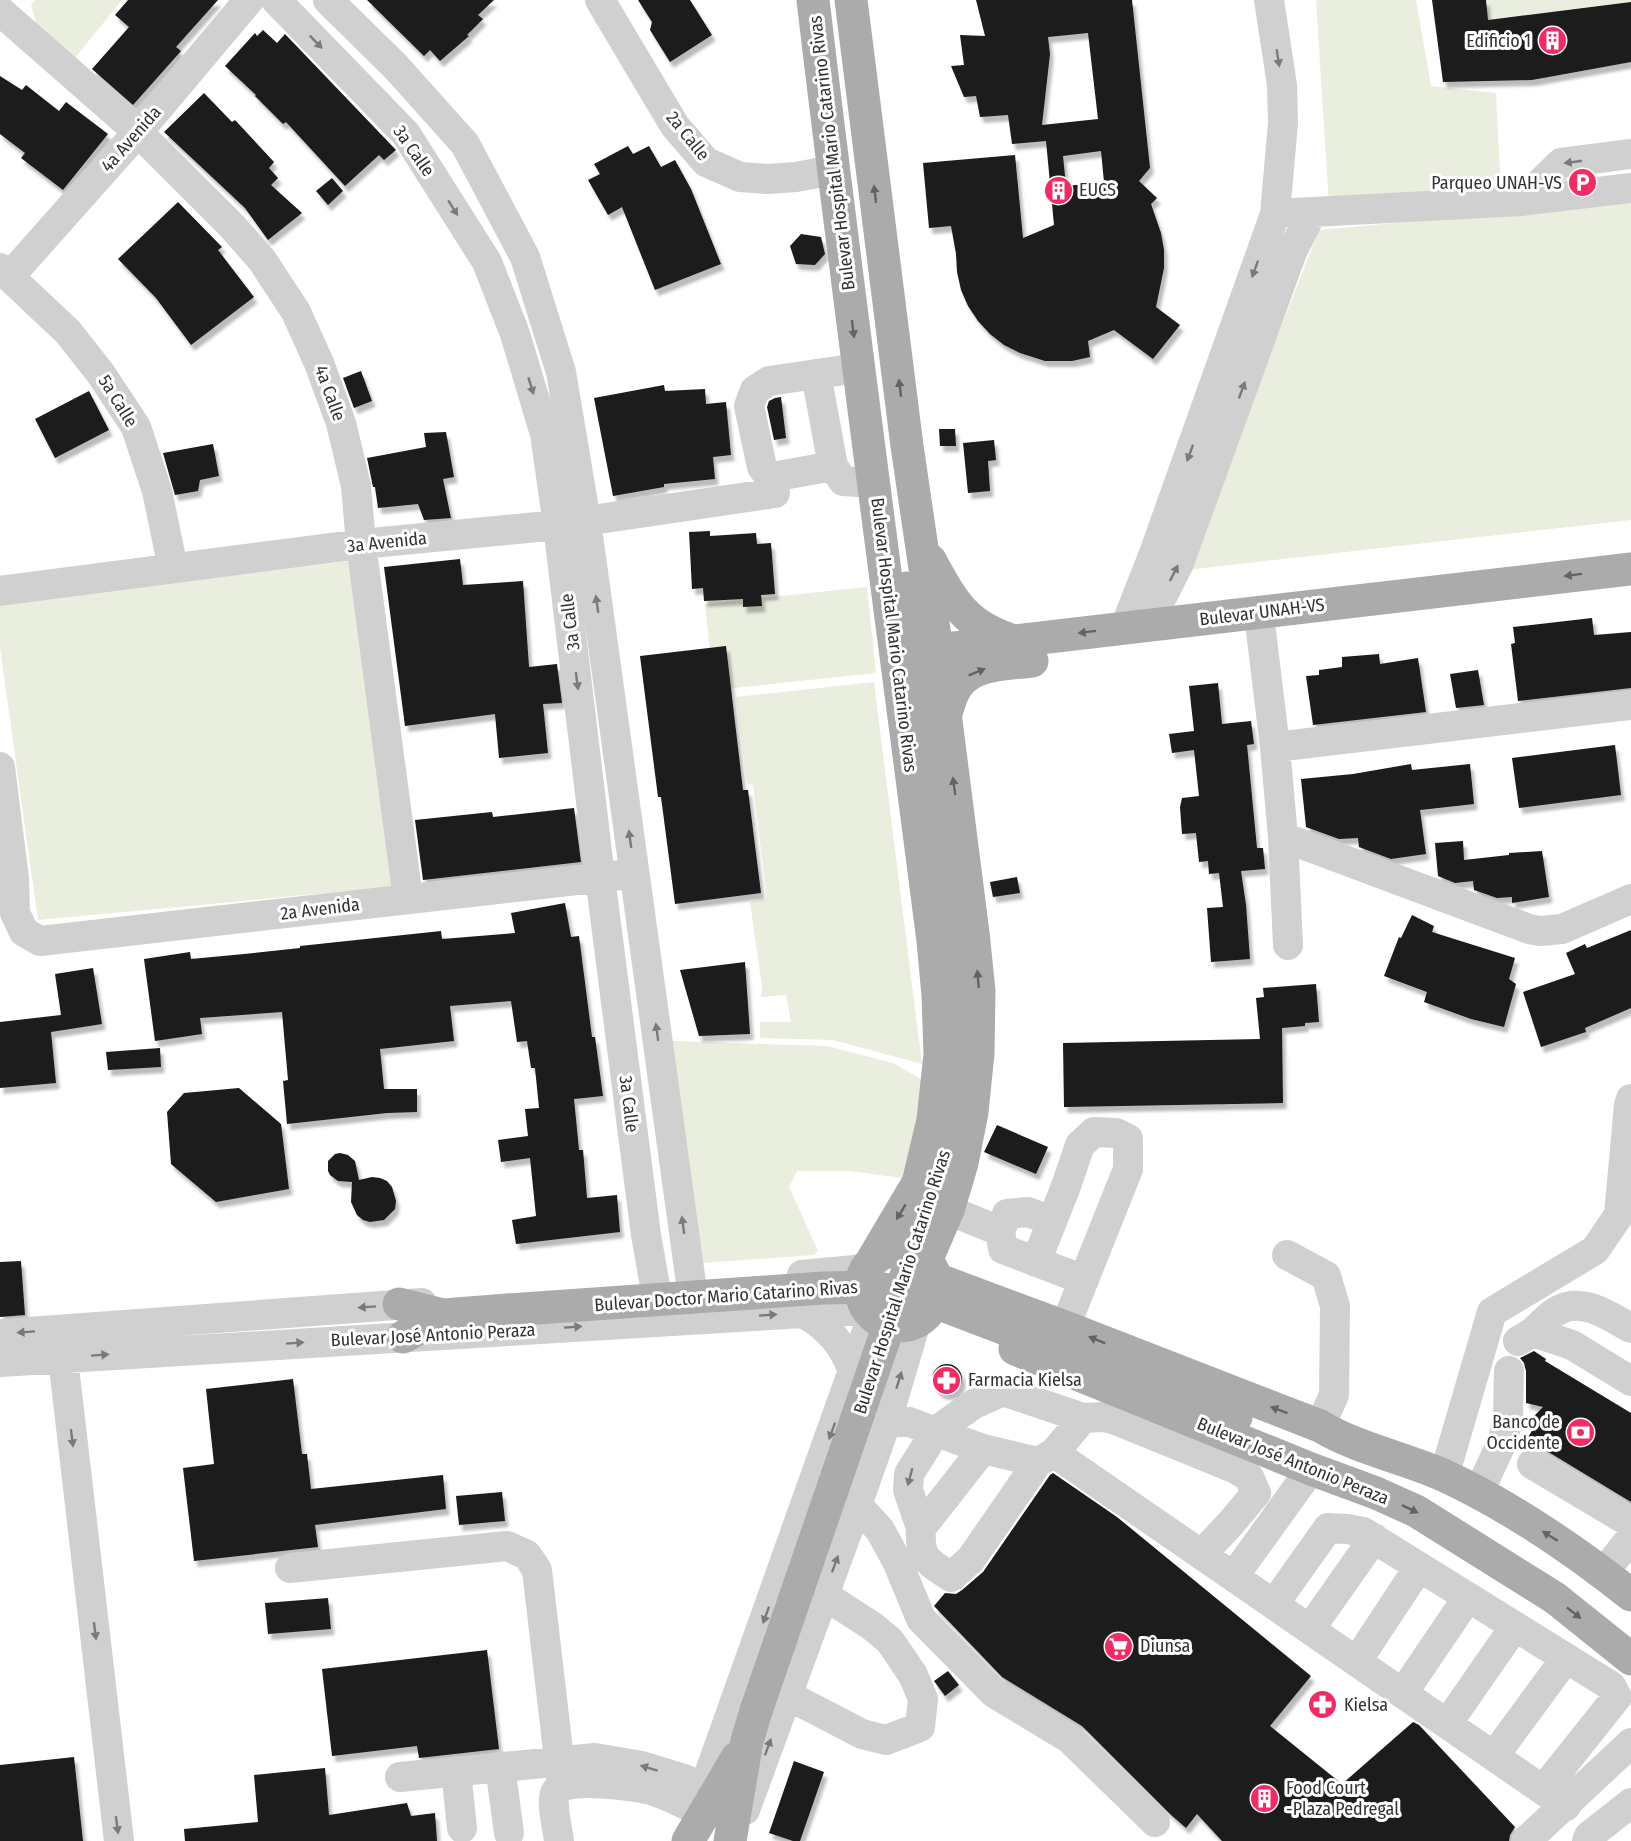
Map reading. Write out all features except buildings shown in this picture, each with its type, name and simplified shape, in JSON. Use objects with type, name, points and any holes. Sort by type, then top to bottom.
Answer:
[{"type":"main road","name":"Bulevar Hospital Mario Catarino Rivas","points":[[752,1726],[940,1177],[957,1095],[959,1029],[956,988],[906,588],[884,492],[870,451],[813,0]]},
{"type":"main road","name":"Bulevar Hospital Mario Catarino Rivas","points":[[851,0],[907,446],[937,650],[979,992],[978,1053],[972,1112],[962,1163],[931,1270]]},
{"type":"main road","points":[[884,492],[907,446]]},
{"type":"main road","name":"Bulevar Hospital Mario Catarino Rivas","points":[[869,1264],[918,1183],[933,1120],[940,1054],[933,941],[898,672],[884,492]]},
{"type":"main road","points":[[921,545],[950,596],[965,614],[981,628],[997,636],[1014,640]]},
{"type":"main road","name":"Bulevar UNAH-VS","points":[[898,672],[937,650],[1014,640],[1136,626],[1433,602],[1626,580]]},
{"type":"main road","name":"Bulevar UNAH-VS","points":[[945,717],[956,687],[963,679],[972,672],[990,666],[1261,632],[1433,602]]},
{"type":"main road","points":[[931,1270],[937,1292],[934,1304],[921,1318],[905,1326],[882,1323],[870,1314],[862,1301],[861,1279],[869,1264],[883,1252],[906,1250],[917,1254],[931,1270],[1065,1327],[1320,1426],[1334,1435],[1402,1458],[1444,1476],[1500,1505],[1589,1561],[1631,1595]]},
{"type":"main road","name":"Bulevar Doctor Mario Catarino Rivas","points":[[443,1315],[822,1288],[893,1289],[930,1300],[1236,1417],[1325,1463]]},
{"type":"main road","points":[[399,1304],[443,1315]]},
{"type":"main road","points":[[403,1337],[443,1315]]},
{"type":"main road","name":"Bulevar José Antonio Peraza","points":[[921,1318],[1325,1463],[1376,1493],[1416,1511],[1555,1598],[1631,1659]]},
{"type":"main road","points":[[1325,1463],[1402,1458]]},
{"type":"main road","points":[[693,1820],[752,1726]]},
{"type":"main road","points":[[732,1841],[752,1726]]},
{"type":"street","name":"4a Avenida","points":[[5,272],[138,132],[249,0]]},
{"type":"street","name":"3a Calle","points":[[276,0],[406,134],[487,262],[515,334],[572,523],[635,873],[691,1283]]},
{"type":"street","name":"3a Calle","points":[[328,0],[396,67],[465,144],[525,257],[561,372],[600,877],[646,1235],[655,1286],[661,1303],[674,1320]]},
{"type":"street","name":"2a Calle","points":[[600,0],[675,126],[706,162],[740,177],[767,179],[796,177],[833,170]]},
{"type":"street","points":[[1136,626],[1179,563],[1176,533],[1275,214],[1283,104],[1269,0]]},
{"type":"street","name":"4a Calle","points":[[0,10],[138,132],[232,226],[262,260],[296,312],[319,363],[341,423],[356,486],[361,544],[408,899]]},
{"type":"street","points":[[1522,201],[1561,163],[1631,154]]},
{"type":"street","points":[[1275,214],[1522,201],[1631,188]]},
{"type":"street","points":[[1176,533],[1292,252],[1312,212]]},
{"type":"street","name":"5a Calle","points":[[5,272],[68,332],[101,374],[136,427],[157,491],[173,568]]},
{"type":"street","points":[[833,466],[778,476],[768,475],[762,467],[749,406],[755,390],[769,381],[858,368]]},
{"type":"street","points":[[816,374],[833,466],[843,481],[884,492]]},
{"type":"street","name":"3a Avenida","points":[[0,591],[361,544],[572,523],[775,493]]},
{"type":"street","points":[[1261,632],[1283,837],[1288,945]]},
{"type":"street","points":[[1275,747],[1631,705]]},
{"type":"street","name":"2a Avenida","points":[[0,767],[14,879],[15,913],[24,932],[40,942],[635,873]]},
{"type":"street","points":[[1283,837],[1540,932],[1562,928],[1631,899]]},
{"type":"street","points":[[1444,1476],[1491,1312],[1595,1250],[1619,1215],[1631,1099]]},
{"type":"street","points":[[1036,1262],[1080,1145],[1094,1132],[1116,1133],[1128,1139],[1128,1169],[1065,1327]]},
{"type":"street","points":[[948,1210],[1000,1232]]},
{"type":"street","points":[[1052,1221],[1028,1212],[1007,1215],[1000,1232],[1003,1249],[1084,1280]]},
{"type":"street","points":[[1287,1255],[1326,1276],[1335,1306],[1334,1395],[1320,1426]]},
{"type":"street","name":"Bulevar José Antonio Peraza","points":[[0,1334],[765,1279],[869,1264]]},
{"type":"street","points":[[1491,1312],[1590,1306],[1631,1328]]},
{"type":"street","points":[[1560,1309],[1526,1336],[1572,1345],[1631,1381]]},
{"type":"street","points":[[803,1312],[835,1337],[843,1347],[853,1371]]},
{"type":"street","name":"Bulevar José Antonio Peraza","points":[[0,1362],[64,1369],[403,1337],[803,1312],[870,1314]]},
{"type":"street","name":"Bulevar Hospital Mario Catarino Rivas","points":[[693,1820],[853,1371],[870,1314]]},
{"type":"street","name":"Bulevar Hospital Mario Catarino Rivas","points":[[732,1841],[857,1505],[921,1318]]},
{"type":"street","points":[[119,1841],[64,1369],[71,1342],[85,1335],[177,1320]]},
{"type":"street","points":[[1478,1494],[1503,1440],[1508,1417],[1509,1371]]},
{"type":"street","points":[[1083,1418],[1046,1458],[971,1559],[951,1577],[926,1561],[920,1545],[921,1528],[908,1490],[909,1474],[936,1431],[974,1404],[1003,1391],[1083,1418],[1104,1417],[1116,1420],[1234,1468],[1249,1477],[1256,1493],[1202,1554]]},
{"type":"street","points":[[887,1420],[909,1422],[983,1449],[1046,1458],[1202,1554],[1554,1798]]},
{"type":"street","points":[[921,1528],[983,1449]]},
{"type":"street","points":[[1234,1576],[1325,1463]]},
{"type":"street","points":[[1532,1464],[1631,1523]]},
{"type":"street","points":[[857,1505],[880,1530],[898,1563],[921,1619],[994,1693],[1070,1739],[1155,1821]]},
{"type":"street","points":[[1274,1604],[1328,1528],[1355,1530],[1374,1538],[1611,1686],[1617,1697],[1526,1841]]},
{"type":"street","points":[[1310,1629],[1374,1538]]},
{"type":"street","points":[[1603,1573],[1631,1538]]},
{"type":"street","points":[[290,1568],[507,1546],[527,1555],[537,1570],[560,1773],[554,1800],[560,1841]]},
{"type":"street","points":[[1357,1661],[1419,1567]]},
{"type":"street","points":[[787,1695],[862,1734],[886,1740],[920,1727],[923,1700],[913,1675],[890,1641],[872,1626],[824,1595]]},
{"type":"street","points":[[1403,1694],[1468,1597]]},
{"type":"street","points":[[1447,1724],[1515,1626]]},
{"type":"street","points":[[1494,1756],[1566,1658]]},
{"type":"street","points":[[1554,1798],[1631,1743]]},
{"type":"street","points":[[400,1777],[500,1766],[560,1773],[595,1758],[642,1766],[684,1779],[693,1820]]},
{"type":"street","points":[[500,1766],[508,1833]]},
{"type":"street","points":[[456,1771],[462,1828]]},
{"type":"street","points":[[560,1773],[568,1784],[634,1786],[653,1790],[693,1820]]},
{"type":"street","points":[[1587,1841],[1589,1836],[1631,1803]]},
{"type":"green space","points":[[35,0],[122,0],[74,59],[39,32],[31,5]]},
{"type":"green space","points":[[1316,0],[1416,0],[1431,86],[1496,93],[1501,194],[1329,205]]},
{"type":"green space","points":[[1486,0],[1631,0],[1631,2],[1488,20]]},
{"type":"green space","points":[[1631,201],[1631,520],[1186,570],[1319,230]]},
{"type":"green space","points":[[349,561],[392,887],[38,920],[0,648],[0,605]]},
{"type":"green space","points":[[867,587],[876,673],[714,690],[705,604]]},
{"type":"green space","points":[[874,682],[922,1064],[833,1040],[760,1038],[760,1022],[791,1022],[786,995],[761,997],[762,987],[750,902],[767,898],[753,785],[747,783],[736,697]]},
{"type":"green space","points":[[672,1041],[827,1046],[893,1063],[921,1079],[918,1115],[902,1178],[850,1171],[797,1171],[789,1187],[818,1251],[813,1255],[703,1263]]},
{"type":"place","name":"Edificio 1","points":[[1552,41]]},
{"type":"place","name":"Parqueo UNAH-VS","points":[[1583,183]]},
{"type":"place","name":"EUCS","points":[[1058,190]]},
{"type":"place","name":"Farmacia Kielsa","points":[[947,1380]]},
{"type":"place","name":"Banco de Occidente","points":[[1581,1432]]},
{"type":"place","name":"Diunsa","points":[[1119,1646]]},
{"type":"place","name":"Kielsa","points":[[1323,1705]]},
{"type":"place","name":"Food Court -Plaza Pedregal","points":[[1265,1798]]}]
